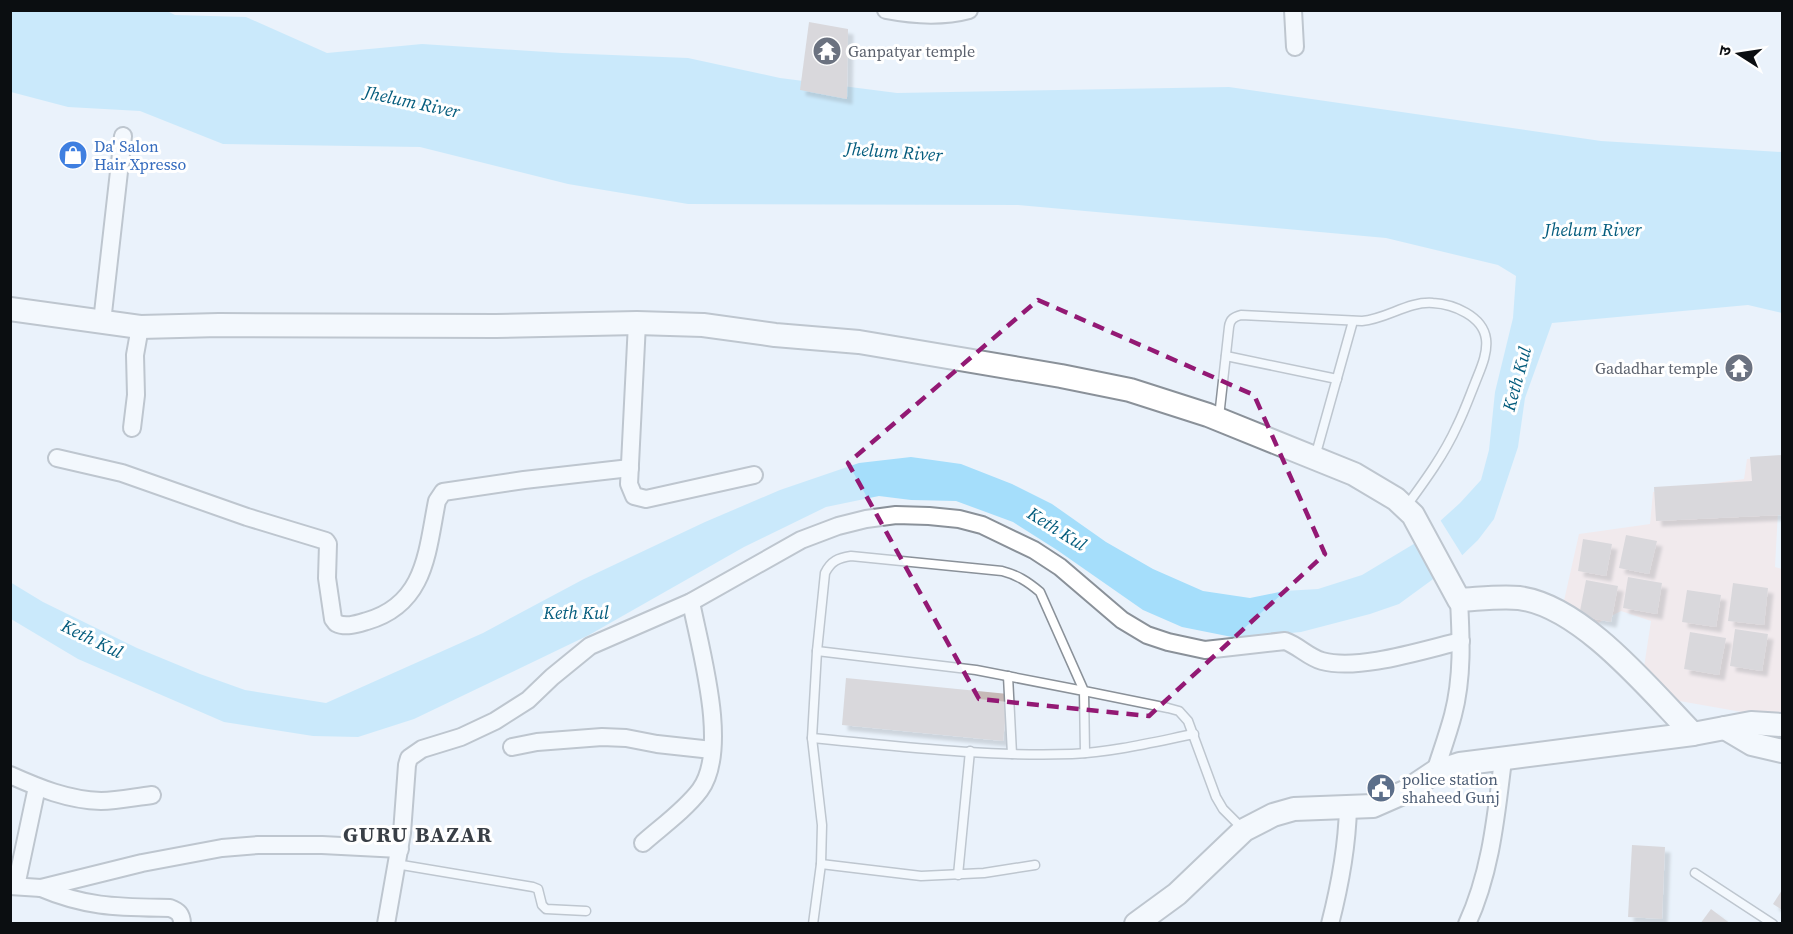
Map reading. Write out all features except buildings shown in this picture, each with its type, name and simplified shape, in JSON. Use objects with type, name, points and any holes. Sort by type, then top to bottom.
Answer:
[{"type":"street","points":[[886,10],[904,14],[955,14],[969,10]]},
{"type":"street","points":[[1293,10],[1295,47]]},
{"type":"street","points":[[102,322],[123,136]]},
{"type":"street","points":[[10,309],[140,327],[496,326],[637,323],[703,325],[775,335],[859,342],[1130,390],[1219,420],[1354,474],[1396,499],[1409,511],[1457,596],[1461,666],[1454,713],[1435,772]]},
{"type":"street","points":[[637,323],[630,468],[631,491],[634,496],[646,499],[753,475]]},
{"type":"street","points":[[132,428],[136,395],[135,355],[140,327]]},
{"type":"street","points":[[57,458],[122,473],[248,518],[326,541],[328,544],[327,578],[333,619],[336,623],[345,626],[393,611],[412,590],[424,567],[437,501],[443,492],[630,468]]},
{"type":"street","points":[[386,924],[398,857],[409,758],[422,750],[461,737],[495,721],[528,700],[552,676],[590,646],[691,602],[801,540],[838,526],[896,515],[959,519],[982,525],[1008,536],[1060,567],[1122,620],[1147,635],[1205,650],[1285,641],[1294,644],[1312,658],[1325,662],[1352,664],[1461,641]]},
{"type":"street","points":[[1457,596],[1519,598],[1568,617],[1618,659],[1693,734]]},
{"type":"street","points":[[643,843],[699,791],[707,777],[714,732],[691,602]]},
{"type":"street","points":[[1136,924],[1177,894],[1244,830],[1273,815],[1294,809],[1373,806],[1390,800],[1435,772],[1460,764],[1693,734],[1751,723],[1782,725]]},
{"type":"street","points":[[1725,728],[1752,744],[1782,752]]},
{"type":"street","points":[[512,747],[537,742],[602,737],[626,738],[712,750]]},
{"type":"street","points":[[1467,924],[1479,895],[1490,857],[1503,760]]},
{"type":"street","points":[[10,775],[37,787],[78,799],[102,801],[152,795]]},
{"type":"street","points":[[37,787],[13,886],[41,888],[142,863],[222,848],[297,845],[398,857]]},
{"type":"street","points":[[1330,924],[1344,866],[1348,808]]},
{"type":"street","points":[[41,888],[63,897],[106,907],[170,908],[181,915],[182,924]]},
{"type":"lane","points":[[1219,420],[1230,321],[1235,316],[1373,320],[1422,302],[1449,305],[1464,312],[1483,329],[1486,339],[1482,366],[1457,427],[1409,511]]},
{"type":"lane","points":[[1315,458],[1353,321]]},
{"type":"lane","points":[[1226,356],[1337,379]]},
{"type":"lane","points":[[813,924],[821,864],[822,825],[812,738],[817,651],[825,573],[830,564],[840,557],[851,556],[1002,571],[1018,576],[1040,592],[1084,691],[1085,753]]},
{"type":"lane","points":[[817,651],[1008,676],[1179,711],[1188,721],[1194,734],[1216,797],[1223,809],[1244,830]]},
{"type":"lane","points":[[1008,676],[1012,754]]},
{"type":"lane","points":[[812,738],[1012,754],[1109,751],[1194,734]]},
{"type":"lane","points":[[958,876],[970,752]]},
{"type":"lane","points":[[398,857],[533,887],[538,889],[542,905],[546,909],[586,911]]},
{"type":"lane","points":[[821,864],[921,876],[958,876],[1035,865]]},
{"type":"lane","points":[[1695,873],[1773,924]]},
{"type":"highlighted area","points":[[1038,300],[1254,395],[1325,554],[1149,716],[979,699],[848,463]]},
{"type":"shaded area","points":[[1781,456],[1775,567],[1782,569],[1782,719],[1668,699],[1644,667],[1651,621],[1621,611],[1598,623],[1563,605],[1579,534],[1650,524],[1653,492],[1744,479],[1747,459]]},
{"type":"water","name":"Jhelum River","points":[[165,10],[175,15],[246,17],[327,53],[422,44],[688,58],[780,78],[897,93],[1229,87],[1601,141],[1782,152],[1782,313],[1748,305],[1552,323],[1525,398],[1518,447],[1494,519],[1478,540],[1451,566],[1399,604],[1370,614],[1301,632],[1237,638],[1182,627],[1143,610],[1013,522],[956,501],[911,500],[879,496],[826,507],[744,547],[589,635],[414,719],[358,737],[313,736],[224,722],[78,659],[11,619],[10,582],[43,602],[137,648],[200,674],[245,690],[326,703],[483,633],[582,580],[705,522],[780,490],[859,463],[911,457],[961,464],[1012,484],[1052,504],[1106,542],[1153,569],[1203,591],[1250,598],[1284,591],[1318,589],[1362,575],[1417,542],[1460,503],[1481,480],[1489,450],[1495,392],[1513,318],[1516,276],[1498,265],[1386,238],[1018,205],[688,204],[568,184],[420,147],[223,144],[140,111],[68,107],[11,92],[11,11]]},
{"type":"pier","points":[[1439,518],[1464,558],[1453,568],[1416,539]]},
{"type":"place","name":"Ganpatyar temple","points":[[827,51]]},
{"type":"place","name":"Da' Salon Hair Xpresso","points":[[73,155]]},
{"type":"place","name":"Gadadhar temple","points":[[1739,368]]},
{"type":"place","name":"police station shaheed Gunj","points":[[1381,788]]},
{"type":"district","name":"GURU BAZAR","points":[[418,834]]},
{"type":"water label","name":"Keth Kul","points":[[1517,379]]},
{"type":"water label","name":"Keth Kul","points":[[1057,529]]},
{"type":"water label","name":"Keth Kul","points":[[576,613]]},
{"type":"water label","name":"Keth Kul","points":[[92,639]]}]
